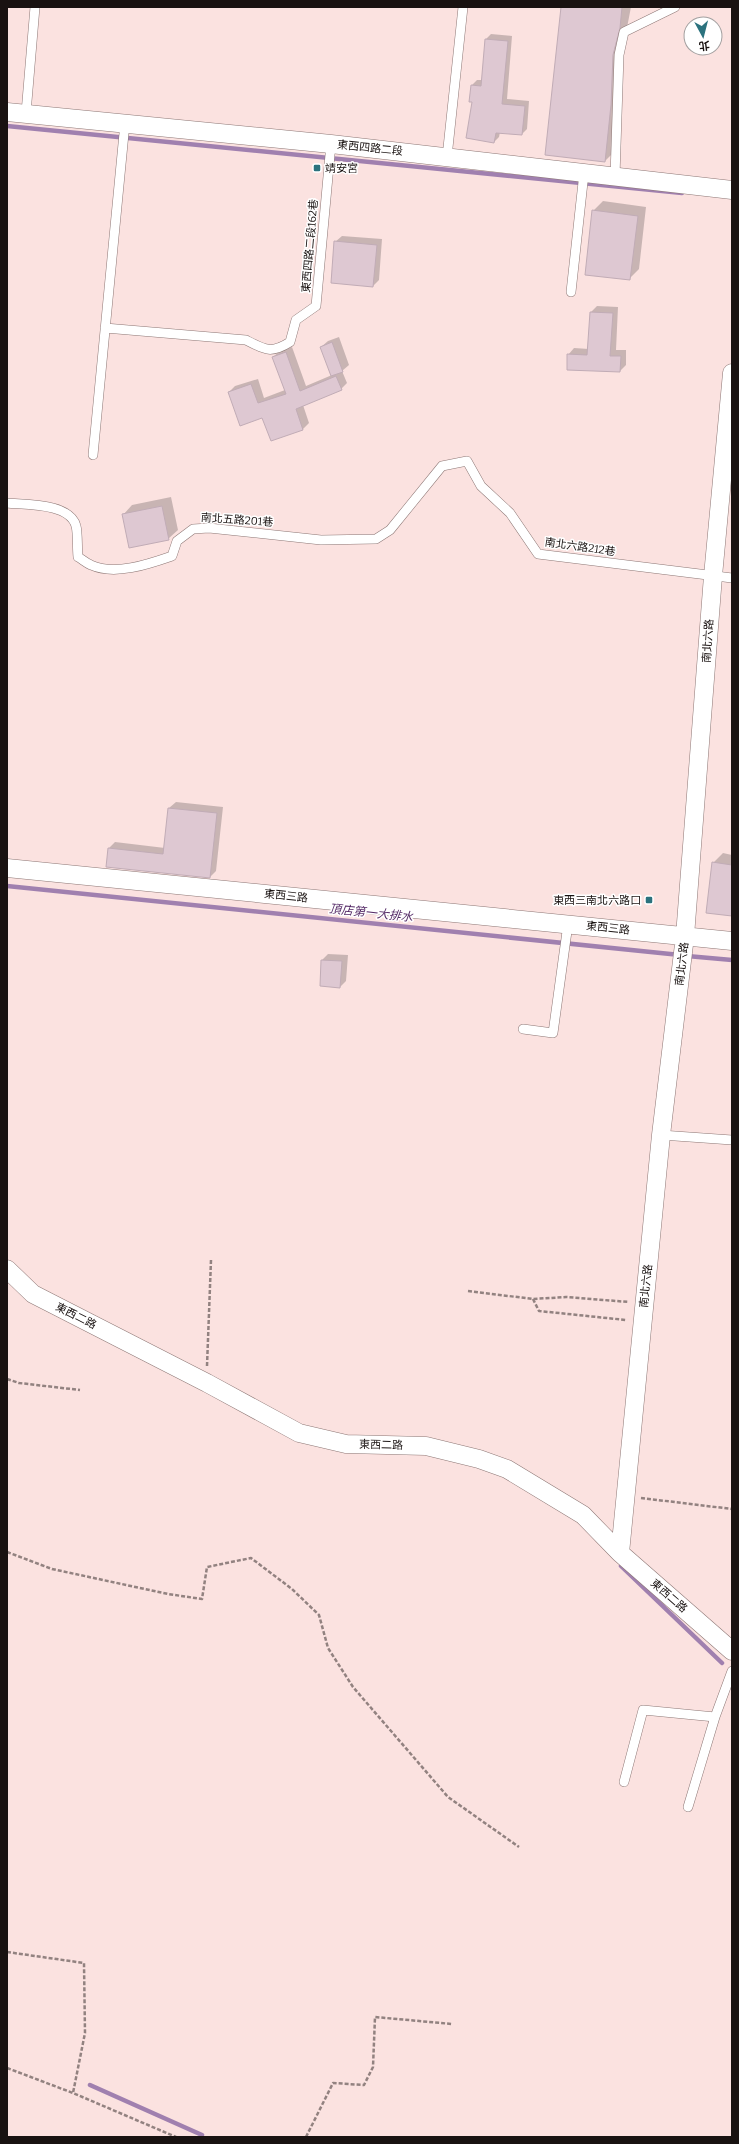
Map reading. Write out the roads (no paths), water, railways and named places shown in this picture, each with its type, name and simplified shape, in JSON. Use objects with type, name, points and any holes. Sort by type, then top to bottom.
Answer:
[{"type":"street","name":"東西四路二段","points":[[7,112],[331,144],[732,190]]},
{"type":"street","name":"南北六路","points":[[620,1553],[661,1135],[685,936],[713,576],[732,373]]},
{"type":"street","name":"東西三路","points":[[7,868],[732,941]]},
{"type":"street","name":"東西二路","points":[[7,1269],[34,1294],[207,1382],[299,1433],[346,1444],[426,1446],[480,1459],[507,1469],[583,1515],[620,1553],[732,1652]]},
{"type":"lane","points":[[26,113],[35,7]]},
{"type":"lane","points":[[447,157],[463,7]]},
{"type":"lane","points":[[615,176],[619,56],[624,32],[675,7]]},
{"type":"lane","points":[[93,455],[125,123]]},
{"type":"lane","name":"東西四路二段162巷","points":[[105,328],[246,340],[266,350],[279,349],[290,342],[296,320],[316,306],[331,144]]},
{"type":"lane","points":[[571,292],[584,173]]},
{"type":"lane","name":"南北六路212巷","points":[[442,466],[467,461],[481,486],[510,513],[538,554],[713,576]]},
{"type":"lane","name":"南北五路201巷","points":[[7,503],[60,509],[68,513],[76,526],[78,556],[91,566],[112,568],[141,567],[172,556],[176,540],[193,529],[209,528],[321,540],[376,539],[390,530],[442,466]]},
{"type":"lane","points":[[713,576],[732,578]]},
{"type":"lane","points":[[523,1029],[553,1033],[568,924]]},
{"type":"lane","points":[[661,1135],[732,1140]]},
{"type":"lane","points":[[688,1807],[715,1717],[732,1671]]},
{"type":"lane","points":[[624,1782],[643,1710],[715,1717]]},
{"type":"waterway","points":[[7,126],[682,193]]},
{"type":"waterway","name":"頂店第一大排水","points":[[7,886],[680,955]]},
{"type":"waterway","name":"頂店第一大排水","points":[[687,956],[732,960]]},
{"type":"waterway","points":[[621,1566],[722,1663]]},
{"type":"waterway","points":[[90,2085],[202,2135],[201,2137]]},
{"type":"place","name":"靖安宮","points":[[317,168]]},
{"type":"place","name":"東西三南北六路口","points":[[649,900]]}]
